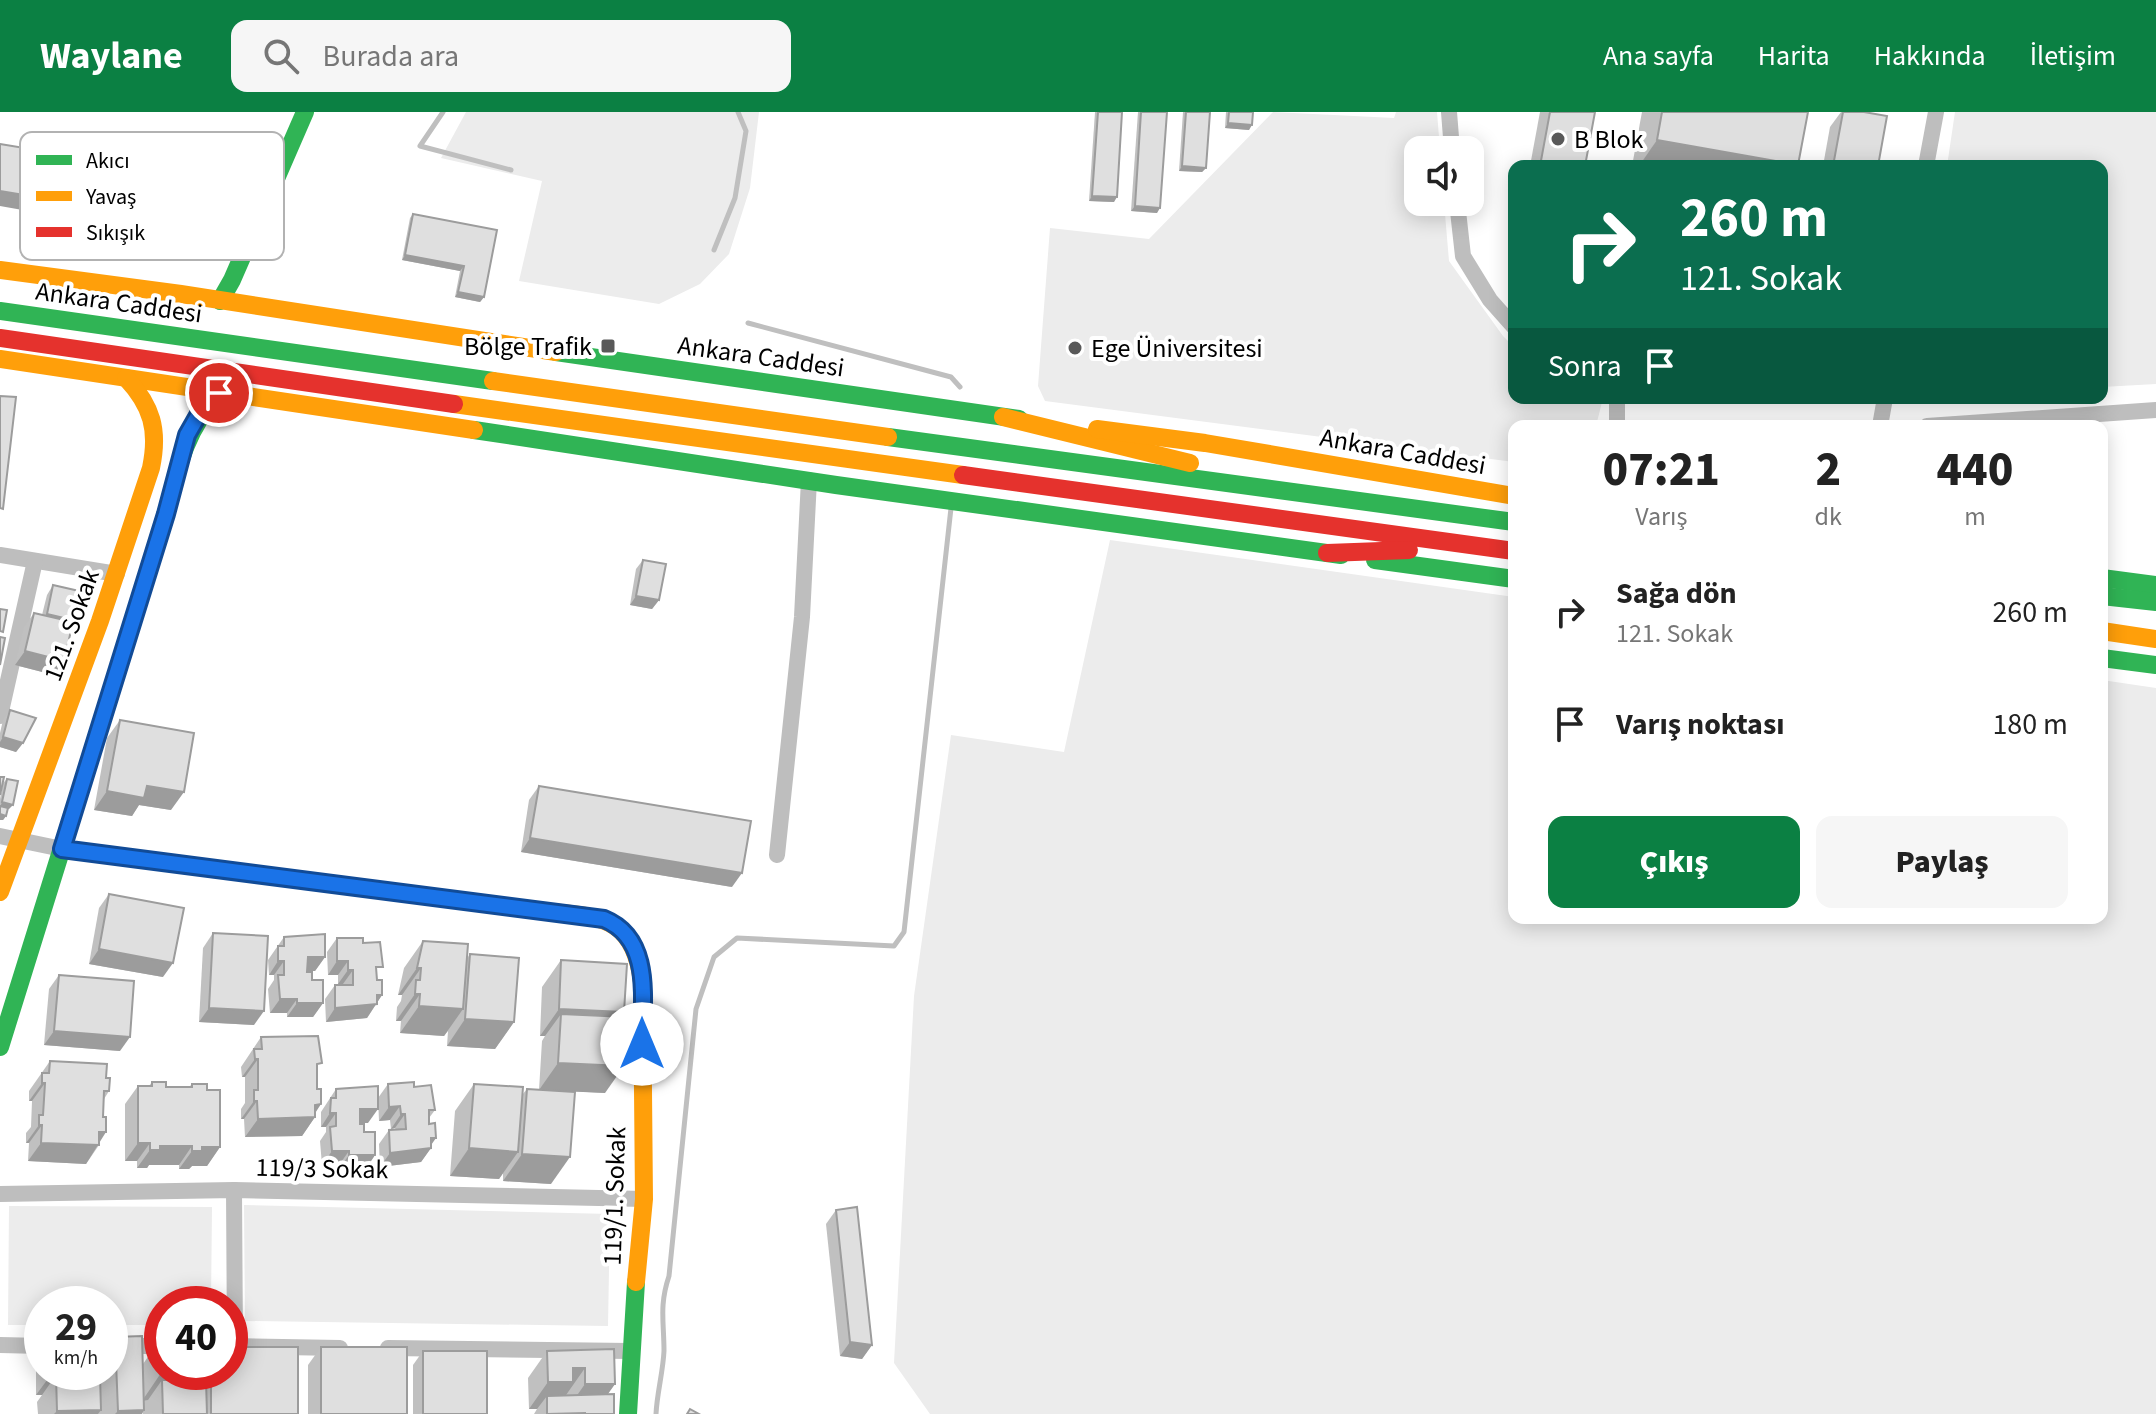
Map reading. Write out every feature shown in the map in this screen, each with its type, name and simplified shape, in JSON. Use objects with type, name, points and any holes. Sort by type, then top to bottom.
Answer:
[{"type":"main road","points":[[284,160],[305,112]]},
{"type":"main road","points":[[220,301],[241,260]]},
{"type":"main road","name":"Ankara Caddesi","points":[[0,270],[1003,417],[1205,443],[1508,495]]},
{"type":"main road","name":"Ankara Caddesi","points":[[0,311],[1508,521]]},
{"type":"main road","name":"Ankara Caddesi","points":[[0,338],[293,382],[1486,548]]},
{"type":"main road","points":[[0,359],[809,480],[1508,578]]},
{"type":"main road","name":"121. Sokak","points":[[0,892],[117,574],[152,460],[155,431],[151,410],[126,378]]},
{"type":"main road","points":[[0,1047],[166,514],[187,435],[199,414],[219,393]]},
{"type":"main road","points":[[1003,417],[1339,499]]},
{"type":"main road","points":[[1327,553],[1486,548],[1508,550]]},
{"type":"main road","points":[[2108,579],[2156,585]]},
{"type":"main road","points":[[2108,597],[2156,602]]},
{"type":"main road","points":[[2108,632],[2154,639]]},
{"type":"main road","points":[[2108,659],[2156,665]]},
{"type":"main road","name":"119/1. Sokak","points":[[62,849],[604,919],[618,925],[639,956],[642,982],[644,1199],[630,1351],[628,1414]]},
{"type":"street","points":[[1449,112],[1451,136]]},
{"type":"street","points":[[1927,160],[1936,112]]},
{"type":"street","points":[[1459,216],[1463,256],[1490,300],[1508,320]]},
{"type":"street","points":[[2013,420],[2156,410]]},
{"type":"street","points":[[777,855],[802,617],[809,480]]},
{"type":"street","points":[[0,555],[117,574]]},
{"type":"street","points":[[0,716],[35,561]]},
{"type":"street","points":[[0,836],[62,849]]},
{"type":"street","points":[[233,1286],[234,1190]]},
{"type":"street","name":"119/3 Sokak","points":[[0,1194],[234,1190],[644,1199]]},
{"type":"street","points":[[0,1345],[24,1346]]},
{"type":"street","points":[[248,1346],[630,1351]]},
{"type":"shaded area","points":[[466,112],[759,112],[750,188],[729,254],[700,284],[659,304],[519,281],[542,181],[441,158]]},
{"type":"shaded area","points":[[1273,112],[1394,118],[1396,112],[1437,112],[1439,136],[1404,136],[1404,216],[1445,216],[1449,261],[1508,341],[1508,404],[1602,404],[1598,420],[1508,420],[1508,461],[1045,401],[1038,386],[1050,228],[1149,239]]},
{"type":"shaded area","points":[[1955,112],[2156,112],[2156,384],[2108,387],[2108,160],[1948,160]]},
{"type":"shaded area","points":[[1110,540],[1508,596],[1508,924],[2108,924],[2108,681],[2156,688],[2156,1414],[930,1414],[894,1363],[914,996],[951,735],[1064,752]]},
{"type":"shaded area","points":[[244,1205],[610,1214],[608,1326],[248,1321],[248,1286],[245,1286]]},
{"type":"shaded area","points":[[9,1206],[212,1207],[211,1286],[144,1286],[144,1325],[128,1325],[128,1286],[24,1286],[24,1325],[8,1325]]},
{"type":"building","points":[[1098,112],[1122,112],[1117,197],[1092,196]]},
{"type":"building","points":[[1141,112],[1167,112],[1160,208],[1135,206]]},
{"type":"building","points":[[1186,112],[1210,112],[1206,168],[1182,166]]},
{"type":"building","points":[[1229,112],[1253,112],[1252,125],[1228,123]]},
{"type":"building","name":"B Blok","points":[[1550,112],[1595,112],[1586,160],[1541,160]]},
{"type":"building","points":[[1662,112],[1808,112],[1799,160],[1770,160],[1657,140]]},
{"type":"building","points":[[1843,112],[1887,116],[1879,160],[1834,160]]},
{"type":"building","points":[[0,144],[20,147],[20,194],[0,191]]},
{"type":"building","points":[[413,214],[497,230],[484,297],[458,292],[464,266],[405,255]]},
{"type":"building","points":[[0,396],[16,397],[3,509],[0,508]]},
{"type":"building","points":[[643,560],[666,564],[659,600],[636,596]]},
{"type":"building","points":[[53,585],[88,593],[81,622],[47,614]]},
{"type":"building","points":[[0,609],[7,610],[3,632],[0,631]]},
{"type":"building","points":[[34,613],[73,622],[64,661],[25,651]]},
{"type":"building","points":[[0,637],[5,638],[0,665]]},
{"type":"building","points":[[10,710],[36,718],[23,743],[3,737]]},
{"type":"building","points":[[120,720],[194,733],[184,792],[147,786],[144,798],[107,791]]},
{"type":"building","points":[[7,779],[18,781],[13,805],[2,802]]},
{"type":"building","points":[[539,786],[751,821],[742,873],[530,838]]},
{"type":"building","points":[[0,806],[8,808],[6,816],[0,814]]},
{"type":"building","points":[[109,894],[184,908],[173,963],[99,949]]},
{"type":"building","points":[[213,933],[268,936],[264,1011],[209,1008]]},
{"type":"building","points":[[325,934],[325,957],[308,957],[307,972],[312,972],[312,980],[323,980],[323,1003],[297,1003],[297,999],[280,999],[278,975],[284,975],[284,961],[278,961],[278,946],[284,946],[284,937]]},
{"type":"building","points":[[337,938],[363,938],[363,943],[380,942],[383,967],[376,967],[377,980],[382,980],[382,995],[377,995],[377,1004],[335,1008],[335,985],[353,985],[353,970],[348,970],[348,961],[337,961]]},
{"type":"building","points":[[423,941],[468,944],[463,1009],[419,1006],[420,994],[415,994],[416,980],[420,980],[421,968],[417,968]]},
{"type":"building","points":[[470,954],[519,958],[514,1022],[465,1019]]},
{"type":"building","points":[[561,960],[627,964],[624,1012],[559,1009]]},
{"type":"building","points":[[59,975],[134,981],[130,1037],[54,1031]]},
{"type":"building","points":[[561,1014],[626,1017],[624,1066],[558,1063]]},
{"type":"building","points":[[318,1036],[322,1063],[317,1064],[317,1089],[321,1089],[321,1104],[315,1105],[315,1117],[258,1119],[254,1090],[258,1090],[258,1059],[255,1059],[254,1049],[262,1049],[261,1037]]},
{"type":"building","points":[[50,1061],[107,1064],[106,1078],[110,1078],[109,1091],[104,1091],[103,1117],[106,1117],[106,1132],[99,1132],[99,1145],[41,1143],[39,1115],[43,1115],[45,1083],[42,1083],[42,1073],[49,1073]]},
{"type":"building","points":[[152,1082],[166,1082],[166,1087],[207,1084],[207,1090],[220,1090],[220,1147],[202,1147],[202,1151],[192,1151],[192,1146],[160,1146],[160,1150],[150,1150],[150,1143],[138,1143],[138,1086],[152,1086]]},
{"type":"building","points":[[414,1082],[414,1087],[431,1085],[435,1110],[429,1110],[429,1124],[435,1123],[436,1138],[431,1138],[431,1148],[390,1153],[389,1130],[406,1129],[405,1114],[401,1114],[400,1106],[389,1107],[388,1084]]},
{"type":"building","points":[[474,1084],[523,1087],[518,1152],[469,1148]]},
{"type":"building","points":[[378,1086],[378,1109],[360,1109],[360,1124],[364,1124],[364,1132],[375,1132],[375,1155],[349,1155],[349,1151],[332,1151],[330,1127],[336,1126],[336,1113],[330,1113],[331,1098],[336,1098],[336,1089]]},
{"type":"building","points":[[527,1089],[575,1092],[570,1157],[522,1154]]},
{"type":"building","points":[[857,1207],[872,1345],[850,1342],[836,1210]]},
{"type":"building","points":[[142,1336],[144,1410],[118,1411],[117,1390],[128,1390],[128,1337]]},
{"type":"building","points":[[248,1347],[298,1347],[298,1414],[211,1414],[211,1390],[248,1390]]},
{"type":"building","points":[[321,1347],[407,1347],[407,1414],[321,1414]]},
{"type":"building","points":[[614,1349],[615,1384],[585,1384],[585,1368],[573,1368],[573,1382],[548,1382],[547,1351]]},
{"type":"building","points":[[423,1351],[487,1351],[487,1414],[423,1414]]},
{"type":"building","points":[[56,1390],[100,1390],[101,1410],[57,1411]]},
{"type":"building","points":[[162,1390],[206,1390],[207,1414],[163,1414]]},
{"type":"building","points":[[614,1394],[614,1414],[547,1414],[547,1396]]},
{"type":"waterway","points":[[443,112],[420,146],[511,170]]},
{"type":"waterway","points":[[714,250],[735,198],[746,131],[738,112]]},
{"type":"waterway","points":[[748,323],[951,377],[960,387]]},
{"type":"waterway","points":[[656,1414],[664,1351],[663,1305],[669,1276],[696,1009],[714,957],[737,938],[894,946],[904,932],[951,508]]},
{"type":"traffic: fast","points":[[284,160],[305,112]]},
{"type":"traffic: fast","points":[[220,301],[241,260]]},
{"type":"traffic: fast","points":[[0,311],[493,381]]},
{"type":"traffic: fast","points":[[556,352],[1019,419]]},
{"type":"traffic: fast","points":[[0,1047],[179,465],[190,435],[219,393]]},
{"type":"traffic: fast","points":[[474,430],[836,485],[1341,555]]},
{"type":"traffic: fast","points":[[888,437],[1508,521]]},
{"type":"traffic: fast","points":[[1375,560],[1508,578]]},
{"type":"traffic: fast","points":[[2108,579],[2156,585]]},
{"type":"traffic: fast","points":[[2108,597],[2156,602]]},
{"type":"traffic: fast","points":[[2108,659],[2156,665]]},
{"type":"traffic: fast","points":[[62,849],[533,910]]},
{"type":"traffic: fast","points":[[628,1414],[636,1282]]},
{"type":"traffic: slow","points":[[0,270],[181,294],[556,352]]},
{"type":"traffic: slow","points":[[0,359],[474,430]]},
{"type":"traffic: slow","points":[[0,892],[100,621],[151,468],[154,442],[151,419],[142,399],[126,378]]},
{"type":"traffic: slow","points":[[493,381],[888,437]]},
{"type":"traffic: slow","points":[[454,404],[963,475]]},
{"type":"traffic: slow","points":[[1003,417],[1190,463]]},
{"type":"traffic: slow","points":[[1097,429],[1205,443],[1508,495]]},
{"type":"traffic: slow","points":[[2108,632],[2156,639]]},
{"type":"traffic: slow","points":[[533,910],[591,917],[606,922],[619,929],[637,958],[642,982],[644,1199],[636,1282]]},
{"type":"traffic: jam","points":[[0,338],[454,404]]},
{"type":"traffic: jam","points":[[963,475],[1508,550]]},
{"type":"traffic: jam","points":[[1327,553],[1409,550]]},
{"type":"place","name":"B Blok","points":[[1558,139]]},
{"type":"place","name":"Bölge Trafik","points":[[608,346]]},
{"type":"place","name":"Ege Üniversitesi","points":[[1075,348]]},
{"type":"route","points":[[219,393],[199,414],[187,435],[166,514],[62,849],[604,919],[618,925],[639,956],[642,1044]]}]
